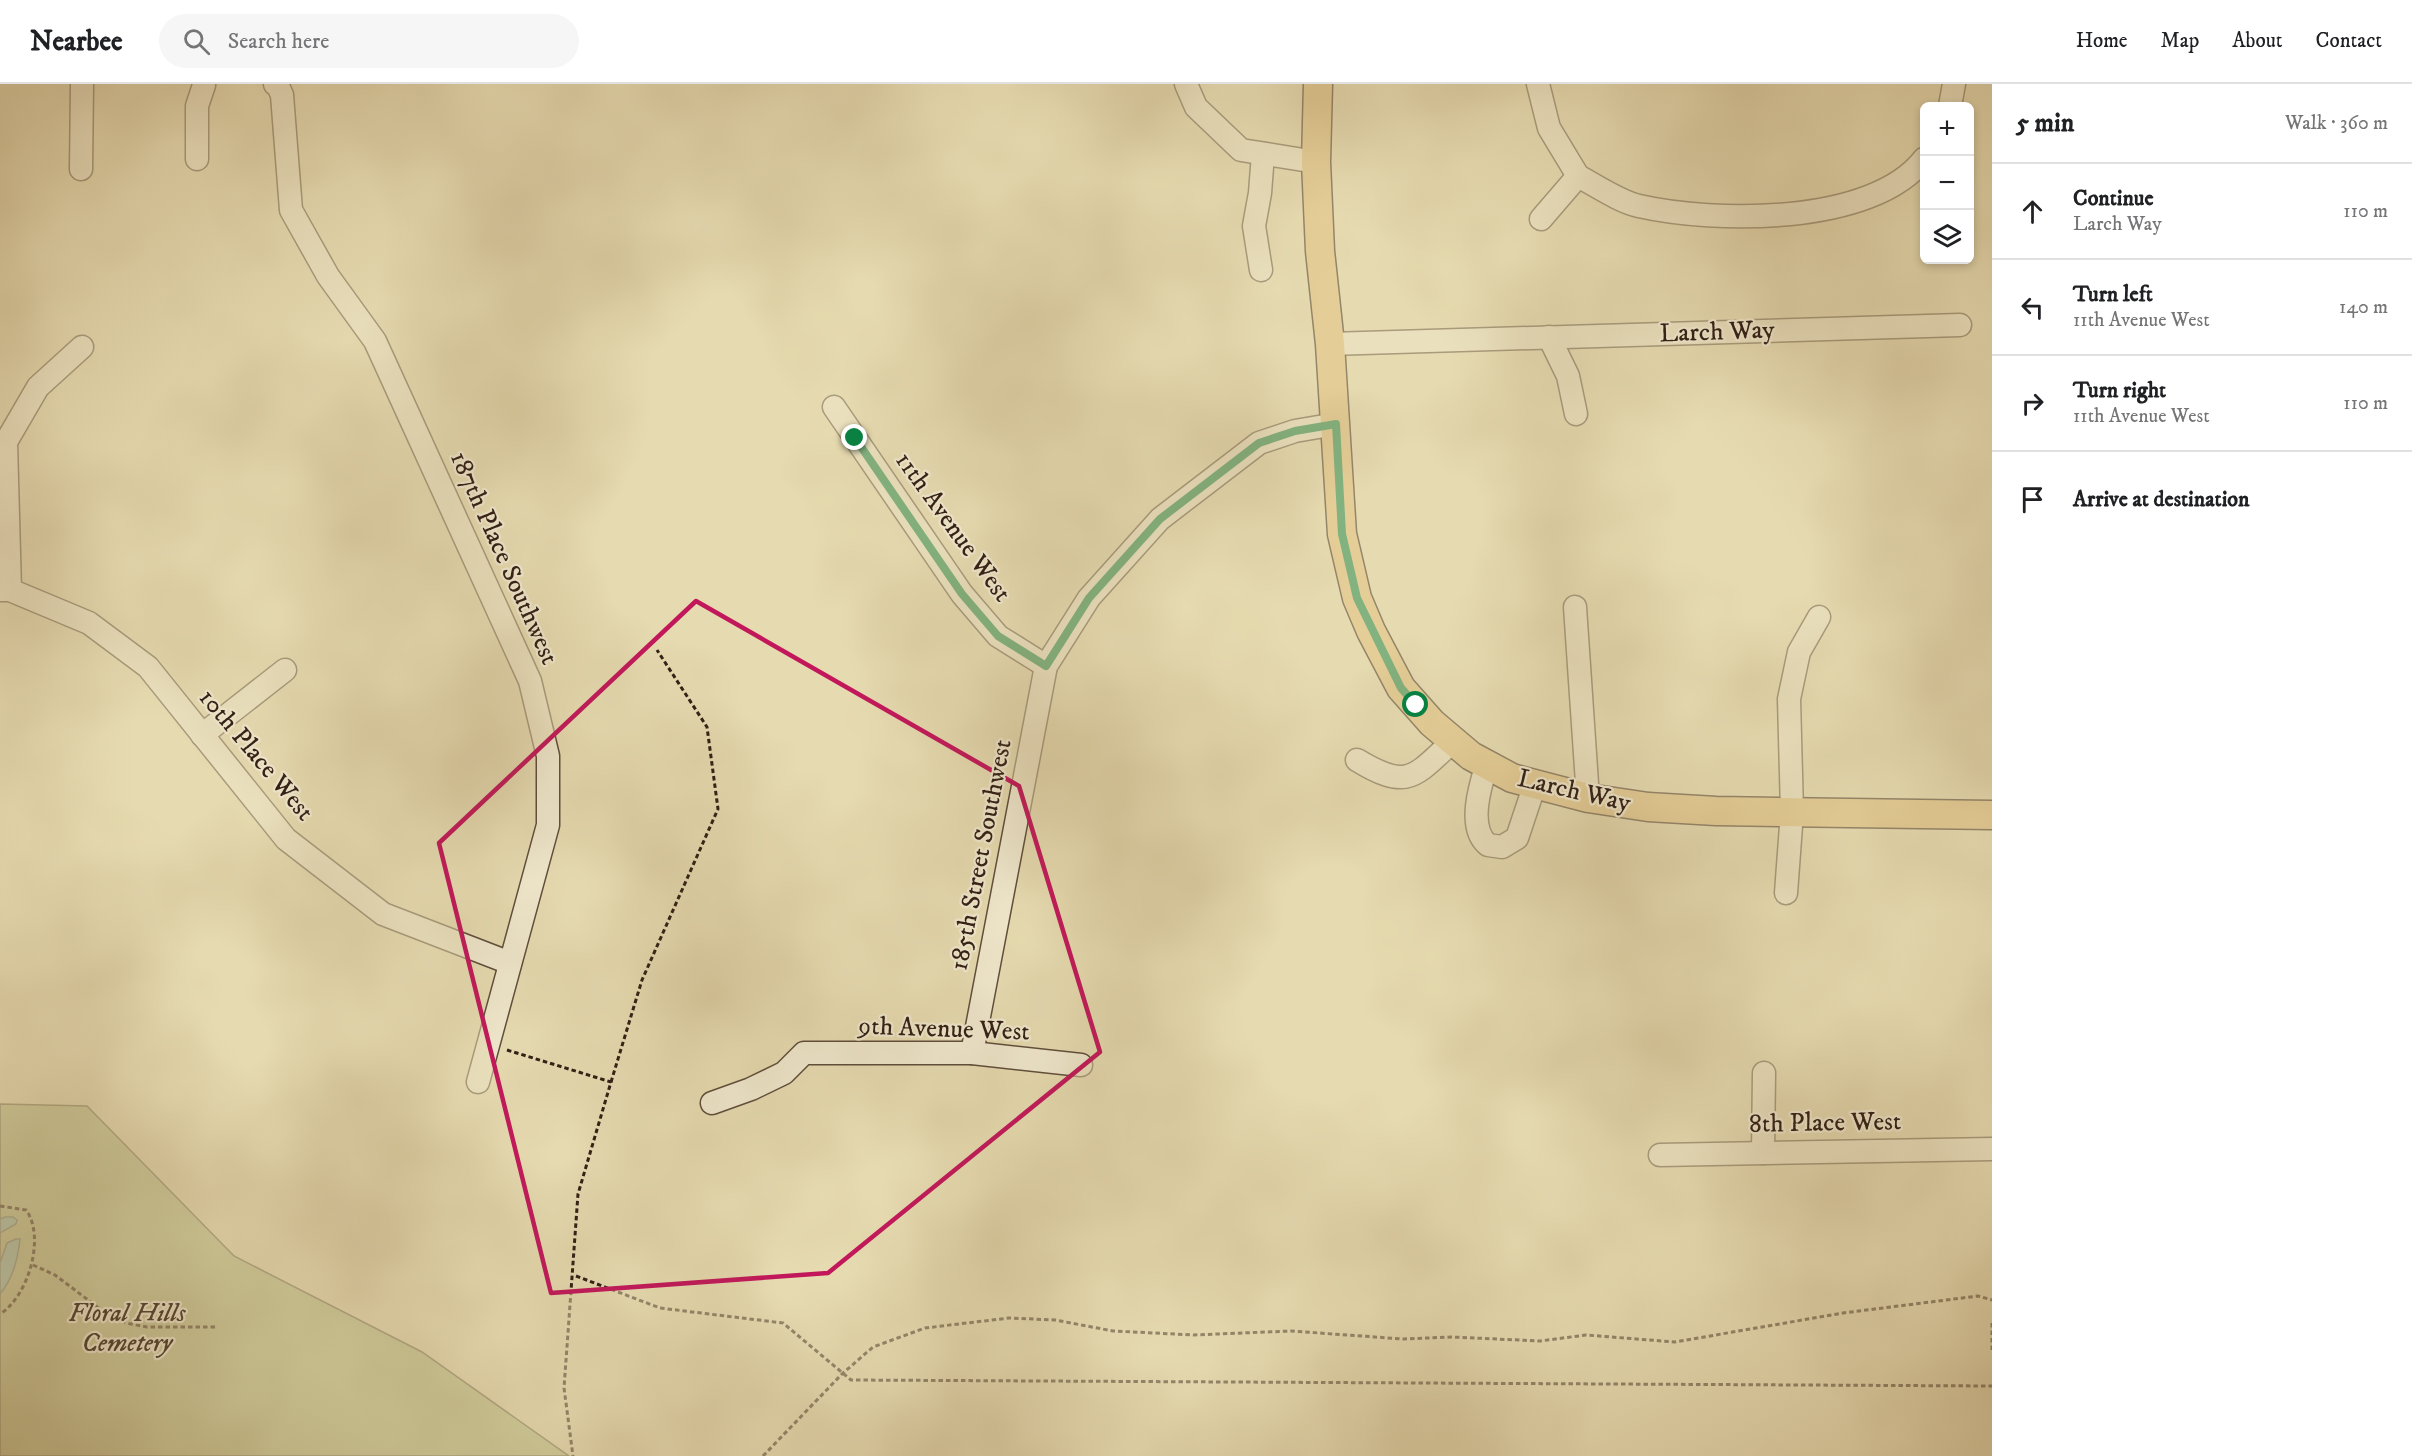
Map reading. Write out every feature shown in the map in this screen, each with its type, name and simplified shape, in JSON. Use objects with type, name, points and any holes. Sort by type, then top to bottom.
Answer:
[{"type":"main road","name":"Larch Way","points":[[1318,84],[1316,162],[1320,251],[1330,344],[1342,534],[1357,598],[1401,688],[1432,723],[1471,756],[1512,778],[1588,798],[1648,807],[1992,815]]},
{"type":"street","points":[[81,169],[82,84]]},
{"type":"street","points":[[199,84],[222,84]]},
{"type":"street","name":"187th Place Southwest","points":[[274,84],[278,86],[282,95],[291,210],[328,276],[375,341],[530,681],[548,756],[548,825],[478,1082]]},
{"type":"street","points":[[1186,84],[1196,107],[1241,150],[1316,162]]},
{"type":"street","points":[[1538,84],[1549,128],[1578,176],[1636,206],[1700,217],[1780,216],[1838,207],[1890,187],[1920,165]]},
{"type":"street","points":[[197,159],[197,106],[204,85]]},
{"type":"street","points":[[1261,270],[1254,226],[1260,193],[1263,154]]},
{"type":"street","points":[[1541,219],[1578,176]]},
{"type":"street","name":"Larch Way","points":[[1330,344],[1960,325]]},
{"type":"street","points":[[1550,337],[1568,376],[1576,414]]},
{"type":"street","points":[[5,590],[6,441],[38,387],[82,347]]},
{"type":"street","name":"11th Avenue West","points":[[834,407],[962,594],[998,636],[1046,666]]},
{"type":"street","points":[[1046,666],[1089,598],[1160,519],[1259,443],[1295,431],[1336,424]]},
{"type":"street","name":"10th Place West","points":[[5,590],[89,623],[148,667],[286,839],[383,914],[510,963]]},
{"type":"street","points":[[1575,607],[1588,798]]},
{"type":"street","points":[[1786,893],[1792,812],[1789,699],[1799,652],[1819,617]]},
{"type":"street","name":"185th Street Southwest","points":[[972,1053],[1046,666]]},
{"type":"street","points":[[202,735],[285,670]]},
{"type":"street","points":[[1357,760],[1378,773],[1392,778],[1403,777],[1415,774],[1453,741]]},
{"type":"street","points":[[1487,764],[1477,805],[1480,836],[1488,845],[1502,847],[1517,838],[1535,784]]},
{"type":"street","name":"9th Avenue West","points":[[712,1103],[751,1089],[784,1073],[804,1053],[972,1053],[1081,1065]]},
{"type":"street","points":[[1763,1153],[1764,1072]]},
{"type":"street","name":"8th Place West","points":[[1660,1155],[1992,1149]]},
{"type":"path","points":[[573,1456],[564,1388],[578,1194],[642,980],[718,809],[707,726],[657,650]]},
{"type":"path","points":[[488,1045],[610,1082]]},
{"type":"path","points":[[0,1206],[26,1210],[33,1220],[33,1265],[9,1309],[0,1314]]},
{"type":"path","points":[[33,1265],[55,1275],[100,1309],[126,1323],[147,1327],[217,1327]]},
{"type":"path","points":[[576,1276],[660,1308],[783,1323],[851,1380],[1992,1386]]},
{"type":"path","points":[[763,1456],[842,1374],[873,1347],[925,1328],[1009,1318],[1055,1320],[1113,1331],[1193,1335],[1291,1331],[1403,1339],[1452,1337],[1540,1341],[1586,1335],[1675,1342],[1843,1313],[1978,1296],[1992,1300]]},
{"type":"path","points":[[1992,1323],[1992,1351]]},
{"type":"highlighted area","points":[[696,601],[1019,786],[1100,1052],[828,1273],[551,1293],[439,843]]},
{"type":"green space","name":"Floral Hills Cemetery","points":[[0,1104],[87,1106],[234,1256],[422,1352],[569,1456],[0,1456]]},
{"type":"shaded area","points":[[13,1217],[17,1220],[16,1224],[0,1233],[0,1219]]},
{"type":"shaded area","points":[[20,1239],[16,1261],[8,1282],[0,1294],[0,1263],[7,1243]]},
{"type":"route","points":[[855,438],[962,594],[998,636],[1046,666],[1089,598],[1160,519],[1259,443],[1295,431],[1336,424],[1342,534],[1357,598],[1371,631],[1401,688],[1416,705]]}]
